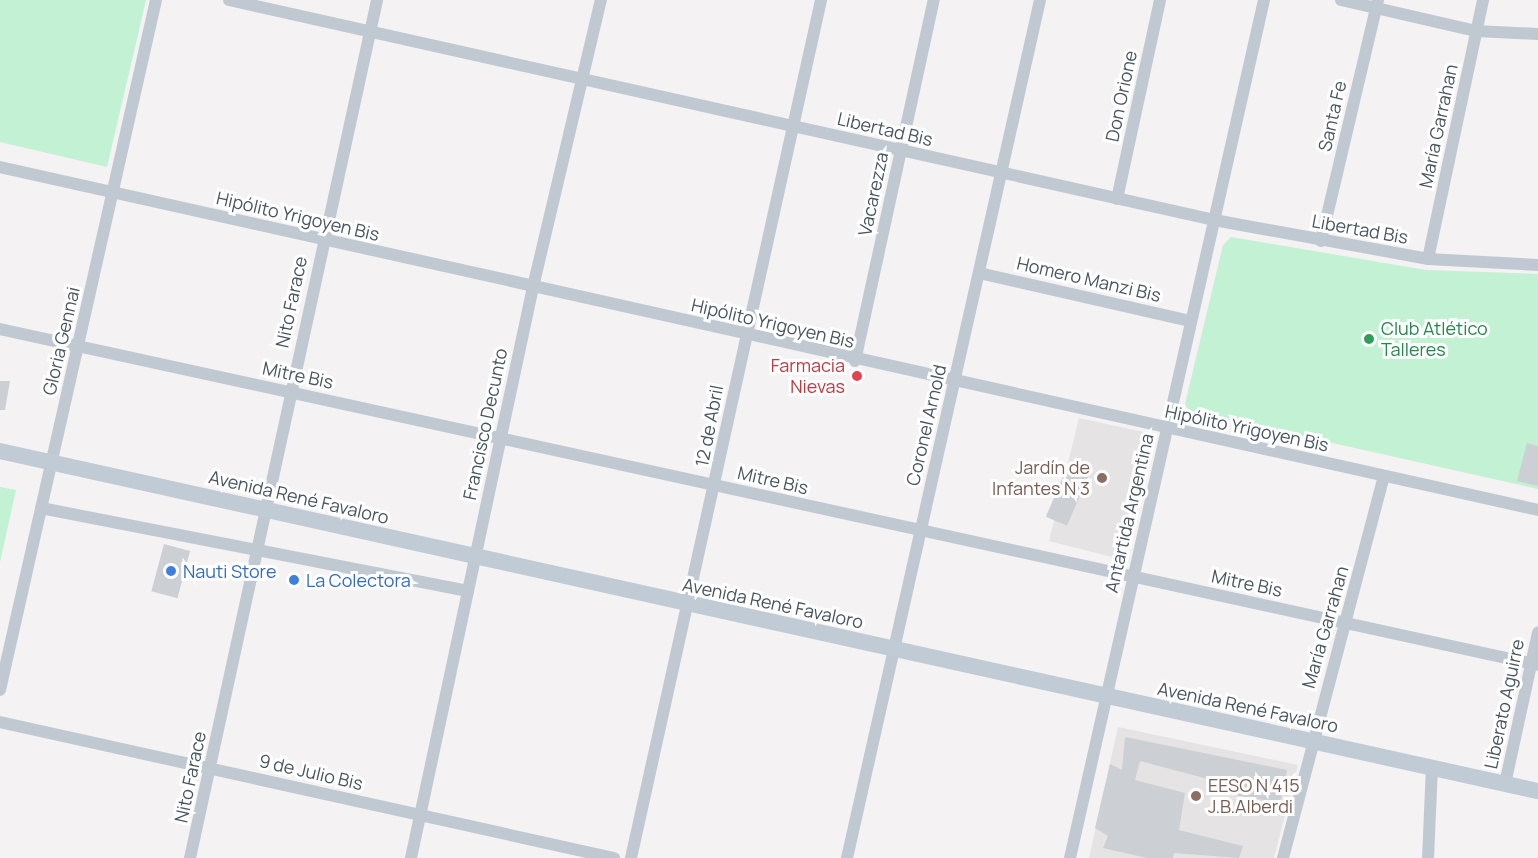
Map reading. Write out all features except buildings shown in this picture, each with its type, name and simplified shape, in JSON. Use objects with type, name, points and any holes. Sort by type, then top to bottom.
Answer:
[{"type":"main road","name":"Avenida René Favaloro","points":[[0,451],[1538,791]]},
{"type":"street","name":"Gloria Gennai","points":[[0,690],[156,0]]},
{"type":"street","name":"Libertad Bis","points":[[229,0],[1214,220],[1428,259],[1538,265]]},
{"type":"street","name":"Nito Farace","points":[[190,858],[258,549],[263,509],[377,0]]},
{"type":"street","name":"Francisco Decunto","points":[[411,858],[533,287],[584,80],[601,0]]},
{"type":"street","name":"12 de Abril","points":[[631,858],[716,486],[746,335],[794,127],[820,0]]},
{"type":"street","name":"Vacarezza","points":[[855,361],[934,0]]},
{"type":"street","name":"Coronel Arnold","points":[[847,858],[1040,0]]},
{"type":"street","name":"Don Orione","points":[[1117,199],[1160,0]]},
{"type":"street","name":"Antartida Argentina","points":[[1070,858],[1264,0]]},
{"type":"street","points":[[1341,0],[1377,4],[1476,31],[1538,34]]},
{"type":"street","name":"María Garrahan","points":[[1428,259],[1483,0]]},
{"type":"street","name":"Santa Fe","points":[[1321,241],[1377,4]]},
{"type":"street","name":"Hipólito Yrigoyen Bis","points":[[0,167],[855,361],[1538,510]]},
{"type":"street","name":"Homero Manzi Bis","points":[[979,273],[1191,321]]},
{"type":"street","name":"Mitre Bis","points":[[0,329],[290,391],[921,533],[1348,622],[1535,665]]},
{"type":"street","name":"María Garrahan","points":[[1283,858],[1311,740],[1348,622],[1384,476]]},
{"type":"street","points":[[41,508],[468,591]]},
{"type":"street","name":"Liberato Aguirre","points":[[1505,784],[1535,665],[1538,633]]},
{"type":"street","name":"9 de Julio Bis","points":[[0,722],[614,858]]},
{"type":"street","points":[[1428,858],[1432,768]]},
{"type":"shaded area","name":"Jardín de Infantes N 3","points":[[1079,418],[1153,434],[1122,549],[1112,557],[1049,541]]},
{"type":"shaded area","name":"EESO N 415 J.B.Alberdi","points":[[1118,727],[1298,765],[1274,858],[1089,858]]},
{"type":"green space","points":[[0,0],[146,0],[107,167],[0,142]]},
{"type":"green space","name":"Club Atlético Talleres","points":[[1231,237],[1426,270],[1538,274],[1538,489],[1189,411],[1185,404],[1223,245]]},
{"type":"green space","points":[[0,487],[16,490],[0,562]]},
{"type":"place","name":"Club Atlético Talleres","points":[[1369,339]]},
{"type":"place","name":"Farmacia Nievas","points":[[857,376]]},
{"type":"place","name":"Jardín de Infantes N 3","points":[[1102,478]]},
{"type":"place","name":"Nauti Store","points":[[171,571]]},
{"type":"place","name":"La Colectora","points":[[294,580]]},
{"type":"place","name":"EESO N 415 J.B.Alberdi","points":[[1196,796]]}]
